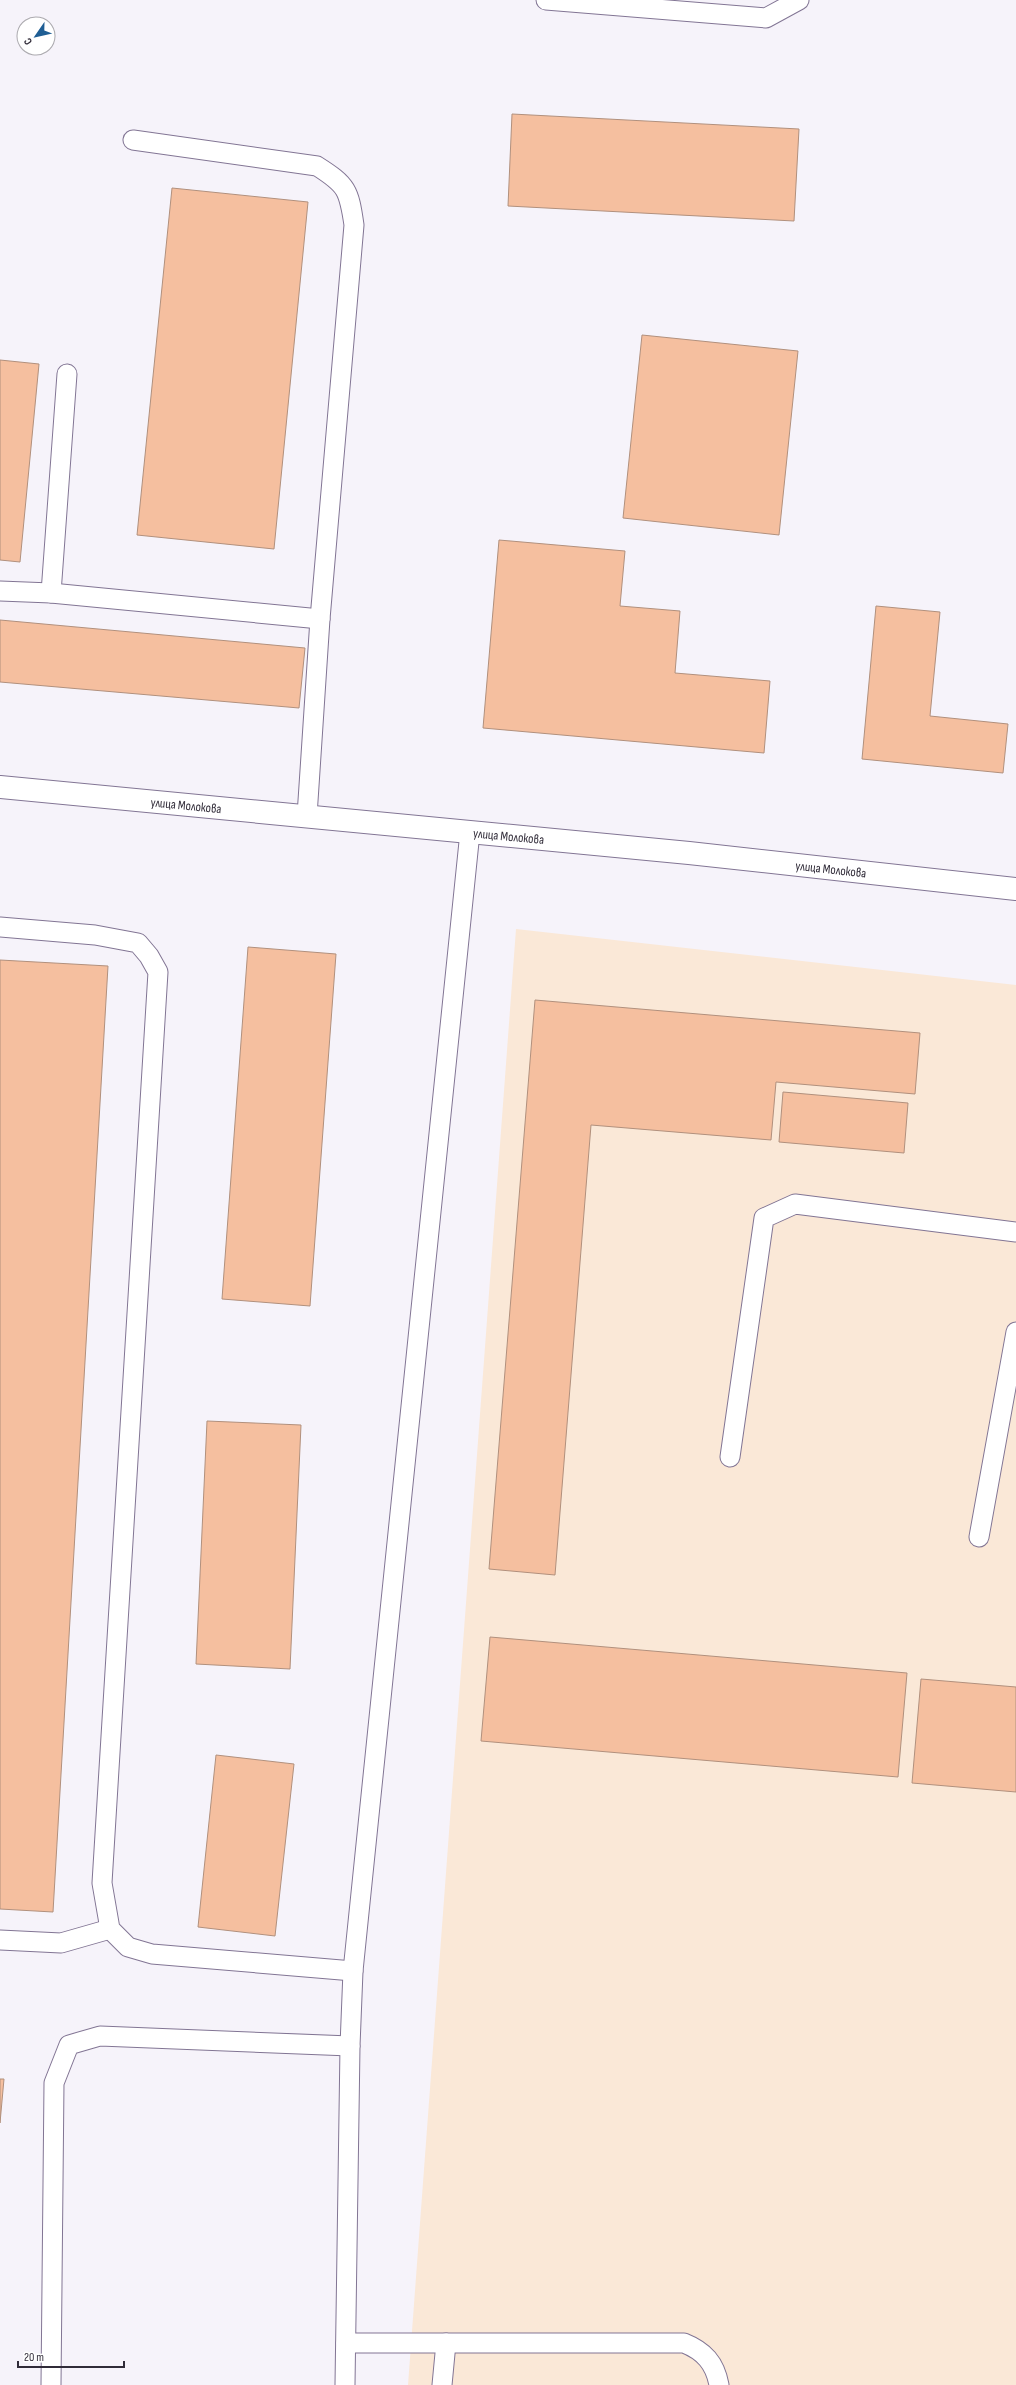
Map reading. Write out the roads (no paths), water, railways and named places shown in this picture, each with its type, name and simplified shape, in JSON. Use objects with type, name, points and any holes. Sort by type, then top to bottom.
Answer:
[{"type":"street","name":"улица Молокова","points":[[0,787],[697,854],[1016,889]]},
{"type":"lane","points":[[546,0],[766,18],[800,0]]},
{"type":"lane","points":[[133,140],[317,166],[339,180],[350,200],[354,225],[320,619],[307,816]]},
{"type":"lane","points":[[51,593],[67,374]]},
{"type":"lane","points":[[0,591],[51,593],[320,619]]},
{"type":"lane","points":[[345,2385],[350,2046],[353,1971],[470,832]]},
{"type":"lane","points":[[0,927],[95,935],[138,943],[149,956],[158,972],[102,1883],[110,1930],[128,1947],[152,1954],[353,1971]]},
{"type":"lane","points":[[730,1457],[764,1218],[795,1204],[1016,1232]]},
{"type":"lane","points":[[979,1537],[1016,1332]]},
{"type":"lane","points":[[0,1940],[62,1943],[110,1930]]},
{"type":"lane","points":[[51,2385],[54,2083],[69,2045],[100,2036],[350,2046]]},
{"type":"lane","points":[[346,2344],[684,2342],[701,2350],[717,2374],[719,2385]]},
{"type":"lane","points":[[442,2385],[446,2343]]}]
